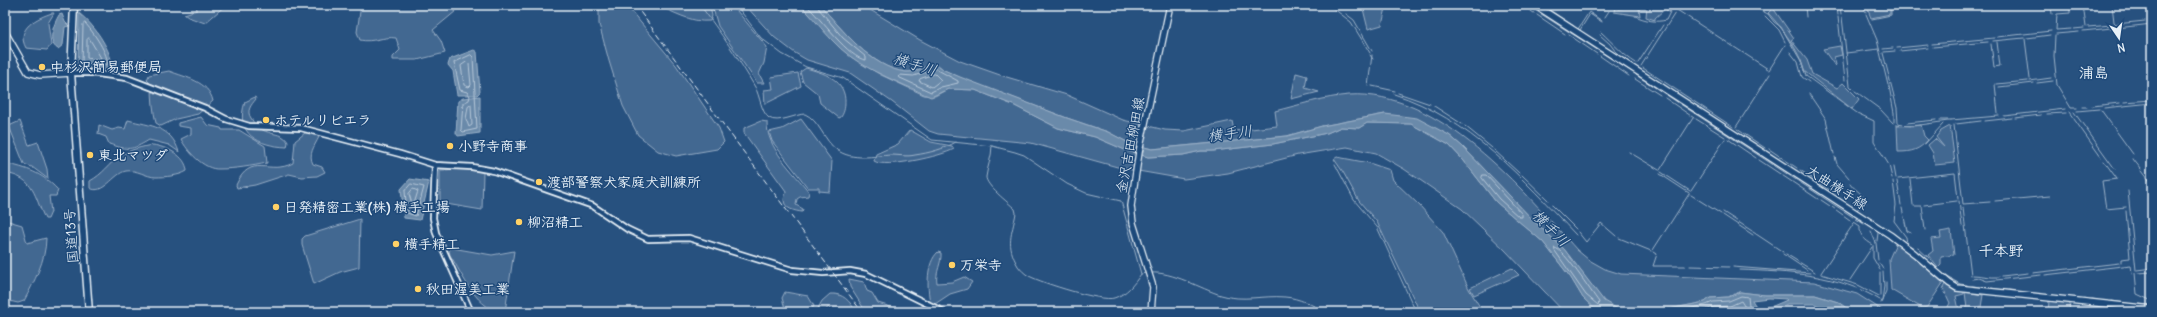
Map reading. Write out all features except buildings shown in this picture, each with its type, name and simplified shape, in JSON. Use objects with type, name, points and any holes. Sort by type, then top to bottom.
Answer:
[{"type":"highway","name":"国道13号","points":[[74,5],[71,73],[89,312]]},
{"type":"main road","name":"金沢吉田柳田線","points":[[1152,312],[1153,287],[1150,273],[1133,223],[1131,206],[1143,132],[1170,5]]},
{"type":"main road","name":"大曲横手線","points":[[1535,5],[1890,235],[1949,283],[1967,290],[2152,309]]},
{"type":"main road","points":[[5,32],[28,72],[40,75],[71,73]]},
{"type":"street","points":[[71,73],[107,74],[127,78],[241,124],[253,127],[301,128],[400,154],[435,165],[472,167],[513,177],[593,206],[627,230],[648,239],[689,238],[792,270],[823,273],[850,271],[866,274],[944,312]]},
{"type":"street","points":[[435,165],[433,218],[436,233],[470,312]]},
{"type":"shaded area","points":[[196,5],[226,5],[205,23],[184,14],[197,10]]},
{"type":"shaded area","points":[[361,5],[454,5],[456,11],[433,30],[441,41],[445,53],[417,60],[393,60],[393,57],[400,50],[396,38],[369,41],[360,40],[357,32]]},
{"type":"shaded area","points":[[599,5],[626,5],[676,65],[719,128],[724,142],[717,149],[676,156],[658,151],[638,135],[623,106],[609,61],[599,24]]},
{"type":"shaded area","points":[[655,5],[710,5],[712,16],[710,21],[696,20]]},
{"type":"shaded area","points":[[712,5],[732,5],[767,47],[764,63],[759,74],[764,83],[757,83],[718,26]]},
{"type":"shaded area","points":[[745,5],[800,5],[816,20],[833,41],[851,57],[881,75],[924,95],[935,96],[948,89],[975,90],[1013,105],[1058,128],[1095,137],[1125,150],[1148,157],[1183,155],[1201,151],[1273,144],[1327,133],[1341,127],[1359,128],[1367,123],[1411,124],[1449,145],[1464,161],[1496,202],[1543,242],[1571,278],[1583,298],[1598,312],[1564,312],[1505,250],[1462,209],[1404,169],[1376,153],[1347,147],[1298,155],[1228,173],[1184,179],[1121,168],[1031,143],[938,134],[929,131],[892,102],[850,73],[807,60],[795,53],[774,37]]},
{"type":"shaded area","points":[[820,5],[862,5],[920,40],[960,61],[1000,75],[1067,95],[1123,120],[1165,130],[1184,131],[1232,121],[1234,131],[1277,126],[1275,111],[1340,96],[1349,95],[1382,97],[1415,108],[1446,126],[1476,148],[1505,173],[1577,250],[1589,260],[1605,269],[1621,274],[1814,282],[1857,294],[1885,312],[1852,312],[1838,302],[1815,295],[1765,295],[1740,292],[1728,297],[1710,298],[1705,302],[1654,312],[1618,311],[1604,302],[1564,249],[1532,219],[1463,147],[1449,135],[1385,114],[1322,126],[1287,136],[1152,149],[1129,143],[1108,132],[961,78],[944,70],[938,65],[930,65],[910,72],[893,69],[881,63],[858,46]]},
{"type":"shaded area","points":[[1362,5],[1383,5],[1386,8],[1382,25],[1368,29]]},
{"type":"shaded area","points":[[1615,5],[1617,5],[1618,9],[1635,5],[1639,8],[1640,16],[1614,12]]},
{"type":"shaded area","points":[[1647,5],[1670,5],[1671,8],[1669,12],[1665,9],[1655,18],[1655,20],[1646,17]]},
{"type":"shaded area","points":[[1866,5],[1890,5],[1890,14],[1871,18]]},
{"type":"shaded area","points":[[1773,8],[1794,38],[1791,40],[1807,60],[1812,74],[1837,88],[1843,83],[1859,99],[1852,109],[1804,71],[1795,48],[1768,13]]},
{"type":"shaded area","points":[[54,13],[48,23],[51,45],[47,50],[26,48],[23,41],[25,29],[34,21]]},
{"type":"shaded area","points":[[1840,46],[1842,55],[1834,57],[1835,66],[1823,49]]},
{"type":"shaded area","points":[[806,68],[825,74],[836,81],[840,86],[845,99],[841,117],[839,118],[820,103],[818,94],[803,82],[800,72]]},
{"type":"shaded area","points":[[169,71],[190,78],[202,85],[207,89],[213,101],[198,114],[176,119],[161,126],[156,123],[152,85],[147,80],[149,75]]},
{"type":"shaded area","points":[[798,73],[801,86],[765,104],[764,90],[773,89],[771,77]]},
{"type":"shaded area","points":[[1296,73],[1307,76],[1305,88],[1319,92],[1291,99]]},
{"type":"shaded area","points":[[255,97],[256,99],[249,110],[249,113],[255,125],[260,129],[285,138],[288,142],[287,147],[267,144],[259,141],[251,136],[246,130],[242,113],[245,102]]},
{"type":"shaded area","points":[[201,117],[207,125],[221,128],[222,130],[239,130],[265,146],[267,163],[237,168],[219,169],[202,163],[187,149],[181,139],[191,134],[191,128],[178,126],[178,123]]},
{"type":"shaded area","points":[[801,119],[832,161],[830,192],[819,191],[819,188],[808,188],[772,141],[769,132],[782,129]]},
{"type":"shaded area","points":[[128,120],[159,128],[171,137],[179,152],[169,145],[149,140],[133,148],[125,148],[109,144],[106,137],[98,134],[99,125],[112,130],[119,128],[125,129]]},
{"type":"shaded area","points":[[20,121],[29,145],[38,142],[47,169],[48,179],[32,167],[24,164],[9,126]]},
{"type":"shaded area","points":[[761,121],[767,122],[768,132],[776,150],[809,192],[808,196],[797,199],[796,205],[803,209],[802,212],[790,209],[786,206],[784,200],[786,191],[744,133],[744,128]]},
{"type":"shaded area","points":[[1921,125],[1924,136],[1928,140],[1915,150],[1898,152],[1897,126]]},
{"type":"shaded area","points":[[1950,126],[1955,163],[1935,165],[1933,153],[1928,145],[1935,139],[1944,147],[1936,137],[1941,131]]},
{"type":"shaded area","points":[[910,130],[931,142],[952,146],[954,149],[938,155],[901,163],[880,163],[874,161],[876,154],[898,144]]},
{"type":"shaded area","points":[[305,133],[315,134],[319,137],[312,150],[311,157],[313,164],[322,167],[325,172],[317,176],[302,177],[289,174],[255,185],[237,188],[236,185],[248,169],[261,166],[284,166],[293,163],[295,141]]},
{"type":"shaded area","points":[[153,145],[169,150],[179,156],[186,165],[187,171],[176,175],[156,177],[134,171],[126,171],[117,176],[104,187],[95,190],[90,188],[90,181],[99,175],[119,156],[135,149]]},
{"type":"shaded area","points":[[1337,157],[1369,163],[1390,170],[1393,180],[1420,206],[1443,232],[1469,289],[1483,312],[1420,312],[1377,222],[1359,201],[1334,159]]},
{"type":"shaded area","points":[[5,163],[21,167],[40,175],[58,190],[56,196],[49,196],[51,212],[48,219],[45,219],[32,189],[28,184],[15,175],[5,173]]},
{"type":"shaded area","points":[[463,169],[483,172],[482,210],[440,203],[440,170]]},
{"type":"shaded area","points":[[360,219],[359,267],[340,272],[314,284],[302,245],[302,239],[305,236]]},
{"type":"shaded area","points":[[5,220],[22,225],[27,243],[46,238],[42,263],[24,301],[18,303],[5,300]]},
{"type":"shaded area","points":[[1951,230],[1954,255],[1941,257],[1941,265],[1938,268],[1928,255],[1933,251],[1931,239],[1941,238],[1940,232]]},
{"type":"shaded area","points":[[1896,243],[1943,283],[1927,307],[1922,308],[1891,290],[1889,259]]},
{"type":"shaded area","points":[[452,248],[492,255],[514,251],[505,312],[486,306],[472,291],[450,255],[449,250]]},
{"type":"shaded area","points":[[938,252],[941,253],[941,257],[937,275],[937,283],[952,282],[964,277],[972,282],[967,289],[950,294],[935,304],[930,302],[928,276],[931,262]]},
{"type":"shaded area","points":[[1512,268],[1519,275],[1474,295],[1470,288]]},
{"type":"shaded area","points":[[849,279],[864,282],[867,291],[872,293],[878,303],[901,310],[911,308],[913,312],[866,312],[850,287]]},
{"type":"shaded area","points":[[1945,284],[1954,290],[1964,292],[1964,294],[1956,296],[1959,310],[1956,310],[1956,312],[1945,312],[1950,303],[1943,288]]},
{"type":"shaded area","points":[[785,292],[808,296],[814,306],[810,312],[786,312],[782,298]]},
{"type":"shaded area","points":[[1965,292],[1983,295],[1981,307],[1967,309]]},
{"type":"shaded area","points":[[830,294],[839,295],[846,298],[856,312],[833,312],[828,307],[825,312],[816,312],[822,301]]},
{"type":"shaded area","points":[[2049,301],[2070,303],[2069,312],[2048,312]]},
{"type":"water","points":[[800,5],[820,5],[858,46],[881,63],[893,69],[910,72],[930,65],[938,65],[944,70],[960,77],[1108,132],[1129,143],[1152,149],[1287,136],[1322,126],[1385,114],[1417,118],[1449,135],[1463,147],[1532,219],[1564,249],[1604,301],[1623,312],[1598,312],[1583,298],[1571,278],[1543,242],[1496,202],[1464,161],[1449,145],[1411,124],[1367,123],[1359,128],[1341,127],[1327,133],[1273,144],[1201,151],[1183,155],[1148,157],[1125,150],[1095,137],[1058,128],[1013,105],[975,90],[948,89],[931,97],[877,72],[849,56]]},
{"type":"water","points":[[79,13],[100,36],[104,43],[113,66],[110,68],[101,70],[78,68]]},
{"type":"water","points":[[62,14],[65,22],[69,26],[65,27],[63,45],[58,49],[52,42],[52,33],[59,15]]},
{"type":"water","points":[[474,50],[477,52],[480,92],[477,95],[457,95],[453,71],[448,65],[450,59]]},
{"type":"water","points":[[480,96],[480,133],[458,136],[456,133],[458,101],[463,98]]},
{"type":"water","points":[[410,179],[429,182],[420,220],[404,218],[401,189]]},
{"type":"water","points":[[1740,292],[1765,295],[1815,295],[1838,302],[1852,312],[1828,311],[1815,304],[1787,304],[1770,312],[1654,312],[1705,302],[1710,298],[1728,297]],"holes":[[[1769,298],[1787,300],[1773,306],[1757,308],[1752,300]]]},
{"type":"waterway","points":[[700,5],[749,77],[757,91],[762,108],[769,118],[777,120],[805,114],[814,121],[832,146],[849,156],[856,157],[891,155],[912,156],[946,147],[956,142]]},
{"type":"waterway","points":[[736,5],[761,38],[782,54],[806,67],[843,78],[932,140],[992,146],[1015,152],[1024,155],[1067,184],[1086,193],[1121,201],[1141,274]]},
{"type":"waterway","points":[[1329,5],[1351,22],[1370,53]]},
{"type":"waterway","points":[[1521,5],[1534,13]]},
{"type":"waterway","points":[[1527,5],[1632,72]]},
{"type":"waterway","points":[[1542,5],[1574,26]]},
{"type":"waterway","points":[[1750,5],[1768,14],[1774,22],[1781,27],[1801,61],[1806,76],[1857,113],[1874,121],[1874,141],[1889,165],[1892,178]]},
{"type":"waterway","points":[[1805,5],[1806,17]]},
{"type":"waterway","points":[[1837,5],[1838,15]]},
{"type":"waterway","points":[[1840,5],[1841,14]]},
{"type":"waterway","points":[[1863,5],[1866,12]]},
{"type":"waterway","points":[[1872,19],[1891,15],[1891,5]]},
{"type":"waterway","points":[[2044,5],[2051,6],[2052,14]]},
{"type":"waterway","points":[[2070,5],[2070,13],[2057,14],[2056,30],[2071,29]]},
{"type":"waterway","points":[[2083,5],[2086,27]]},
{"type":"waterway","points":[[2112,5],[2114,22],[2116,24],[2145,21]]},
{"type":"waterway","points":[[1635,16],[1650,21],[1662,21],[1666,20],[1671,10]]},
{"type":"waterway","points":[[1677,10],[1768,69]]},
{"type":"waterway","points":[[1605,17],[1609,11]]},
{"type":"waterway","points":[[1578,29],[1589,12],[1602,21]]},
{"type":"waterway","points":[[1641,66],[1675,13]]},
{"type":"waterway","points":[[1346,14],[1354,20],[1372,51]]},
{"type":"waterway","points":[[1580,30],[1590,14],[1602,22]]},
{"type":"waterway","points":[[1866,14],[1877,40],[1888,85]]},
{"type":"waterway","points":[[1537,15],[1565,34]]},
{"type":"waterway","points":[[1765,16],[1779,30],[1785,42]]},
{"type":"waterway","points":[[1838,17],[1845,80]]},
{"type":"waterway","points":[[1842,17],[1850,86],[1853,89]]},
{"type":"waterway","points":[[2117,28],[2152,24]]},
{"type":"waterway","points":[[1638,63],[1663,25]]},
{"type":"waterway","points":[[2088,27],[2112,25]]},
{"type":"waterway","points":[[2074,29],[2084,28]]},
{"type":"waterway","points":[[2083,31],[2112,28]]},
{"type":"waterway","points":[[1997,37],[2051,31]]},
{"type":"waterway","points":[[1601,32],[1622,53],[1636,63]]},
{"type":"waterway","points":[[2056,34],[2079,32]]},
{"type":"waterway","points":[[1569,35],[1597,54]]},
{"type":"waterway","points":[[1600,35],[1610,44],[1619,56],[1635,67]]},
{"type":"waterway","points":[[2027,38],[2050,35]]},
{"type":"waterway","points":[[2055,35],[2054,56],[2057,85],[2071,108],[2077,108]]},
{"type":"waterway","points":[[1932,44],[1994,38]]},
{"type":"waterway","points":[[1993,41],[2024,38]]},
{"type":"waterway","points":[[2025,39],[2030,79]]},
{"type":"waterway","points":[[1933,47],[1988,42]]},
{"type":"waterway","points":[[1991,44],[1994,67],[2000,66],[1997,42]]},
{"type":"waterway","points":[[1769,70],[1785,45]]},
{"type":"waterway","points":[[1897,48],[1928,45]]},
{"type":"waterway","points":[[1883,49],[1893,48]]},
{"type":"waterway","points":[[1900,51],[1928,48]]},
{"type":"waterway","points":[[1846,53],[1879,49]]},
{"type":"waterway","points":[[1884,52],[1895,51]]},
{"type":"waterway","points":[[1790,52],[1798,62],[1802,77],[1809,82]]},
{"type":"waterway","points":[[1883,53],[1897,108],[1898,123],[1903,124]]},
{"type":"waterway","points":[[1370,55],[1373,59]]},
{"type":"waterway","points":[[1368,86],[1372,55]]},
{"type":"waterway","points":[[1600,56],[1629,76]]},
{"type":"waterway","points":[[1643,68],[1733,127]]},
{"type":"waterway","points":[[1638,69],[1740,135]]},
{"type":"waterway","points":[[1736,127],[1770,74]]},
{"type":"waterway","points":[[1636,75],[1853,217]]},
{"type":"waterway","points":[[2030,81],[2051,78]]},
{"type":"waterway","points":[[1635,79],[1660,95]]},
{"type":"waterway","points":[[1997,84],[2028,81]]},
{"type":"waterway","points":[[2037,83],[2053,81]]},
{"type":"waterway","points":[[1999,87],[2034,83]]},
{"type":"waterway","points":[[1995,84],[1998,114]]},
{"type":"waterway","points":[[1372,86],[1395,91]]},
{"type":"waterway","points":[[1889,86],[1894,113],[1894,122]]},
{"type":"waterway","points":[[1855,91],[1881,110],[1893,123]]},
{"type":"waterway","points":[[1398,93],[1430,104]]},
{"type":"waterway","name":"横手川","points":[[1394,94],[1447,118],[1471,134],[1515,172],[1576,235]]},
{"type":"waterway","points":[[1809,94],[1826,119],[1834,154]]},
{"type":"waterway","points":[[1665,98],[1694,118]]},
{"type":"waterway","points":[[2124,102],[2152,100]]},
{"type":"waterway","points":[[2092,106],[2120,103]]},
{"type":"waterway","points":[[2104,108],[2152,103]]},
{"type":"waterway","points":[[1434,106],[1462,124]]},
{"type":"waterway","points":[[2082,107],[2087,107]]},
{"type":"waterway","points":[[2004,116],[2065,109]]},
{"type":"waterway","points":[[2077,111],[2099,109]]},
{"type":"waterway","points":[[2101,110],[2133,154]]},
{"type":"waterway","points":[[2069,112],[2101,157]]},
{"type":"waterway","points":[[2074,112],[2115,169]]},
{"type":"waterway","points":[[2047,114],[2066,113]]},
{"type":"waterway","points":[[2015,118],[2041,115]]},
{"type":"waterway","points":[[1951,120],[1999,116]]},
{"type":"waterway","points":[[1660,170],[1693,118]]},
{"type":"waterway","points":[[1985,121],[2012,118]]},
{"type":"waterway","points":[[1696,119],[1725,137]]},
{"type":"waterway","points":[[1907,123],[1936,120]]},
{"type":"waterway","points":[[1940,120],[1951,120]]},
{"type":"waterway","points":[[1913,126],[1948,121]]},
{"type":"waterway","points":[[1956,124],[1981,121]]},
{"type":"waterway","points":[[1925,144],[1943,124]]},
{"type":"waterway","points":[[1896,125],[1911,126]]},
{"type":"waterway","points":[[1954,125],[1963,204],[1990,202]]},
{"type":"waterway","points":[[1465,126],[1492,148]]},
{"type":"waterway","points":[[1737,129],[1765,148]]},
{"type":"waterway","points":[[1691,191],[1725,139]]},
{"type":"waterway","points":[[1728,139],[1756,158]]},
{"type":"waterway","points":[[992,146],[986,177],[987,181],[993,189],[1015,209],[1016,213],[1011,234],[1012,252],[1018,266],[1025,273],[1036,279],[1058,287],[1085,295],[1107,298],[1114,298],[1123,294],[1133,285],[1141,274],[1146,273]]},
{"type":"waterway","points":[[1769,149],[1797,168]]},
{"type":"waterway","points":[[1494,150],[1519,173]]},
{"type":"waterway","points":[[1629,152],[1659,170]]},
{"type":"waterway","points":[[1835,157],[1837,164],[1849,178]]},
{"type":"waterway","points":[[2133,159],[2141,169]]},
{"type":"waterway","points":[[1759,160],[1818,199]]},
{"type":"waterway","points":[[2104,161],[2117,179],[2102,181],[2106,209],[2126,207]]},
{"type":"waterway","points":[[1335,164],[1354,200],[1377,227],[1416,312]]},
{"type":"waterway","points":[[1894,167],[1896,178]]},
{"type":"waterway","points":[[1800,170],[1831,191]]},
{"type":"waterway","points":[[2141,171],[2151,184]]},
{"type":"waterway","points":[[1661,172],[1690,191]]},
{"type":"waterway","points":[[1898,179],[1955,173],[1958,199]]},
{"type":"waterway","points":[[1660,174],[1689,193]]},
{"type":"waterway","points":[[1522,175],[1548,200]]},
{"type":"waterway","points":[[1910,179],[1913,205]]},
{"type":"waterway","points":[[1893,181],[1896,205],[1894,221],[1906,237],[1907,244],[1914,248]]},
{"type":"waterway","points":[[1897,181],[1901,205]]},
{"type":"waterway","points":[[1850,183],[1861,194],[1866,203],[1861,205],[1857,210]]},
{"type":"waterway","points":[[2128,191],[2136,270]]},
{"type":"waterway","points":[[1653,250],[1689,194]]},
{"type":"waterway","points":[[1691,195],[1721,214]]},
{"type":"waterway","points":[[1995,201],[2050,196]]},
{"type":"waterway","points":[[1821,200],[1830,206]]},
{"type":"waterway","points":[[1924,205],[1957,201]]},
{"type":"waterway","points":[[1959,201],[1962,226]]},
{"type":"waterway","points":[[1552,205],[1576,229]]},
{"type":"waterway","points":[[1914,206],[1922,206],[1925,230]]},
{"type":"waterway","points":[[1832,207],[1850,220]]},
{"type":"waterway","points":[[1902,208],[1907,231],[1911,233]]},
{"type":"waterway","points":[[1963,208],[1971,275]]},
{"type":"waterway","points":[[2121,262],[2121,259],[2130,258],[2126,211]]},
{"type":"waterway","points":[[1723,212],[1752,231]]},
{"type":"waterway","points":[[1723,215],[1753,235]]},
{"type":"waterway","points":[[1856,219],[1864,224]]},
{"type":"waterway","points":[[1854,222],[1860,226],[1860,232],[1863,237],[1873,245]]},
{"type":"waterway","points":[[1578,232],[1586,242],[1601,223],[1616,236]]},
{"type":"waterway","points":[[1821,273],[1854,223]]},
{"type":"waterway","points":[[1871,231],[1876,243],[1878,260]]},
{"type":"waterway","points":[[1753,232],[1783,252]]},
{"type":"waterway","points":[[1877,241],[1878,233]]},
{"type":"waterway","points":[[1619,238],[1651,251]]},
{"type":"waterway","points":[[1873,246],[1873,258],[1880,270]]},
{"type":"waterway","points":[[1850,280],[1872,247]]},
{"type":"waterway","points":[[1918,248],[1929,258]]},
{"type":"waterway","points":[[1654,252],[1657,254],[1653,266],[1685,266]]},
{"type":"waterway","points":[[1783,254],[1807,270]]},
{"type":"waterway","points":[[1786,254],[1815,272]]},
{"type":"waterway","points":[[1879,263],[1883,269]]},
{"type":"waterway","points":[[1932,263],[1942,273]]},
{"type":"waterway","points":[[2033,273],[2119,263]]},
{"type":"waterway","points":[[2045,275],[2131,265],[2132,274]]},
{"type":"waterway","points":[[1690,266],[1729,267]]},
{"type":"waterway","points":[[1733,267],[1810,273]]},
{"type":"waterway","points":[[2137,270],[2152,268]]},
{"type":"waterway","points":[[1740,270],[1813,276],[1864,291],[1880,300]]},
{"type":"waterway","points":[[1882,301],[1884,286],[1883,272]]},
{"type":"waterway","points":[[2138,273],[2152,272]]},
{"type":"waterway","points":[[1151,273],[1168,275],[1229,297],[1285,297],[1301,300],[1325,312]]},
{"type":"waterway","points":[[1880,273],[1880,295]]},
{"type":"waterway","points":[[2002,276],[2028,273]]},
{"type":"waterway","points":[[2135,273],[2137,294],[2152,301]]},
{"type":"waterway","points":[[1821,274],[1858,285],[1879,296]]},
{"type":"waterway","points":[[1973,275],[1999,277]]},
{"type":"waterway","points":[[1972,279],[1979,278],[1987,281],[2041,275]]},
{"type":"waterway","points":[[1946,276],[1960,284],[1967,285]]},
{"type":"waterway","points":[[1881,303],[1886,291],[1886,282]]},
{"type":"waterway","points":[[1972,286],[2042,294]]},
{"type":"waterway","points":[[2049,295],[2076,298]]},
{"type":"waterway","points":[[2092,299],[2098,300]]},
{"type":"waterway","points":[[2112,301],[2132,304]]},
{"type":"waterway","points":[[2138,304],[2152,305]]},
{"type":"waterway","points":[[1875,312],[1878,308]]},
{"type":"railway","points":[[635,5],[862,312]]},
{"type":"place","name":"中杉沢簡易郵便局","points":[[42,67]]},
{"type":"place","name":"ホテルリビエラ","points":[[266,120]]},
{"type":"place","name":"小野寺商事","points":[[450,146]]},
{"type":"place","name":"東北マツダ","points":[[90,155]]},
{"type":"place","name":"渡部警察犬家庭犬訓練所","points":[[539,182]]},
{"type":"place","name":"日発精密工業(株) 横手工場","points":[[276,207]]},
{"type":"place","name":"柳沼精工","points":[[519,222]]},
{"type":"place","name":"横手精工","points":[[396,244]]},
{"type":"place","name":"万栄寺","points":[[952,265]]},
{"type":"place","name":"秋田渥美工業","points":[[418,289]]},
{"type":"district","name":"浦島","points":[[2094,72]]},
{"type":"district","name":"千本野","points":[[2001,250]]}]
